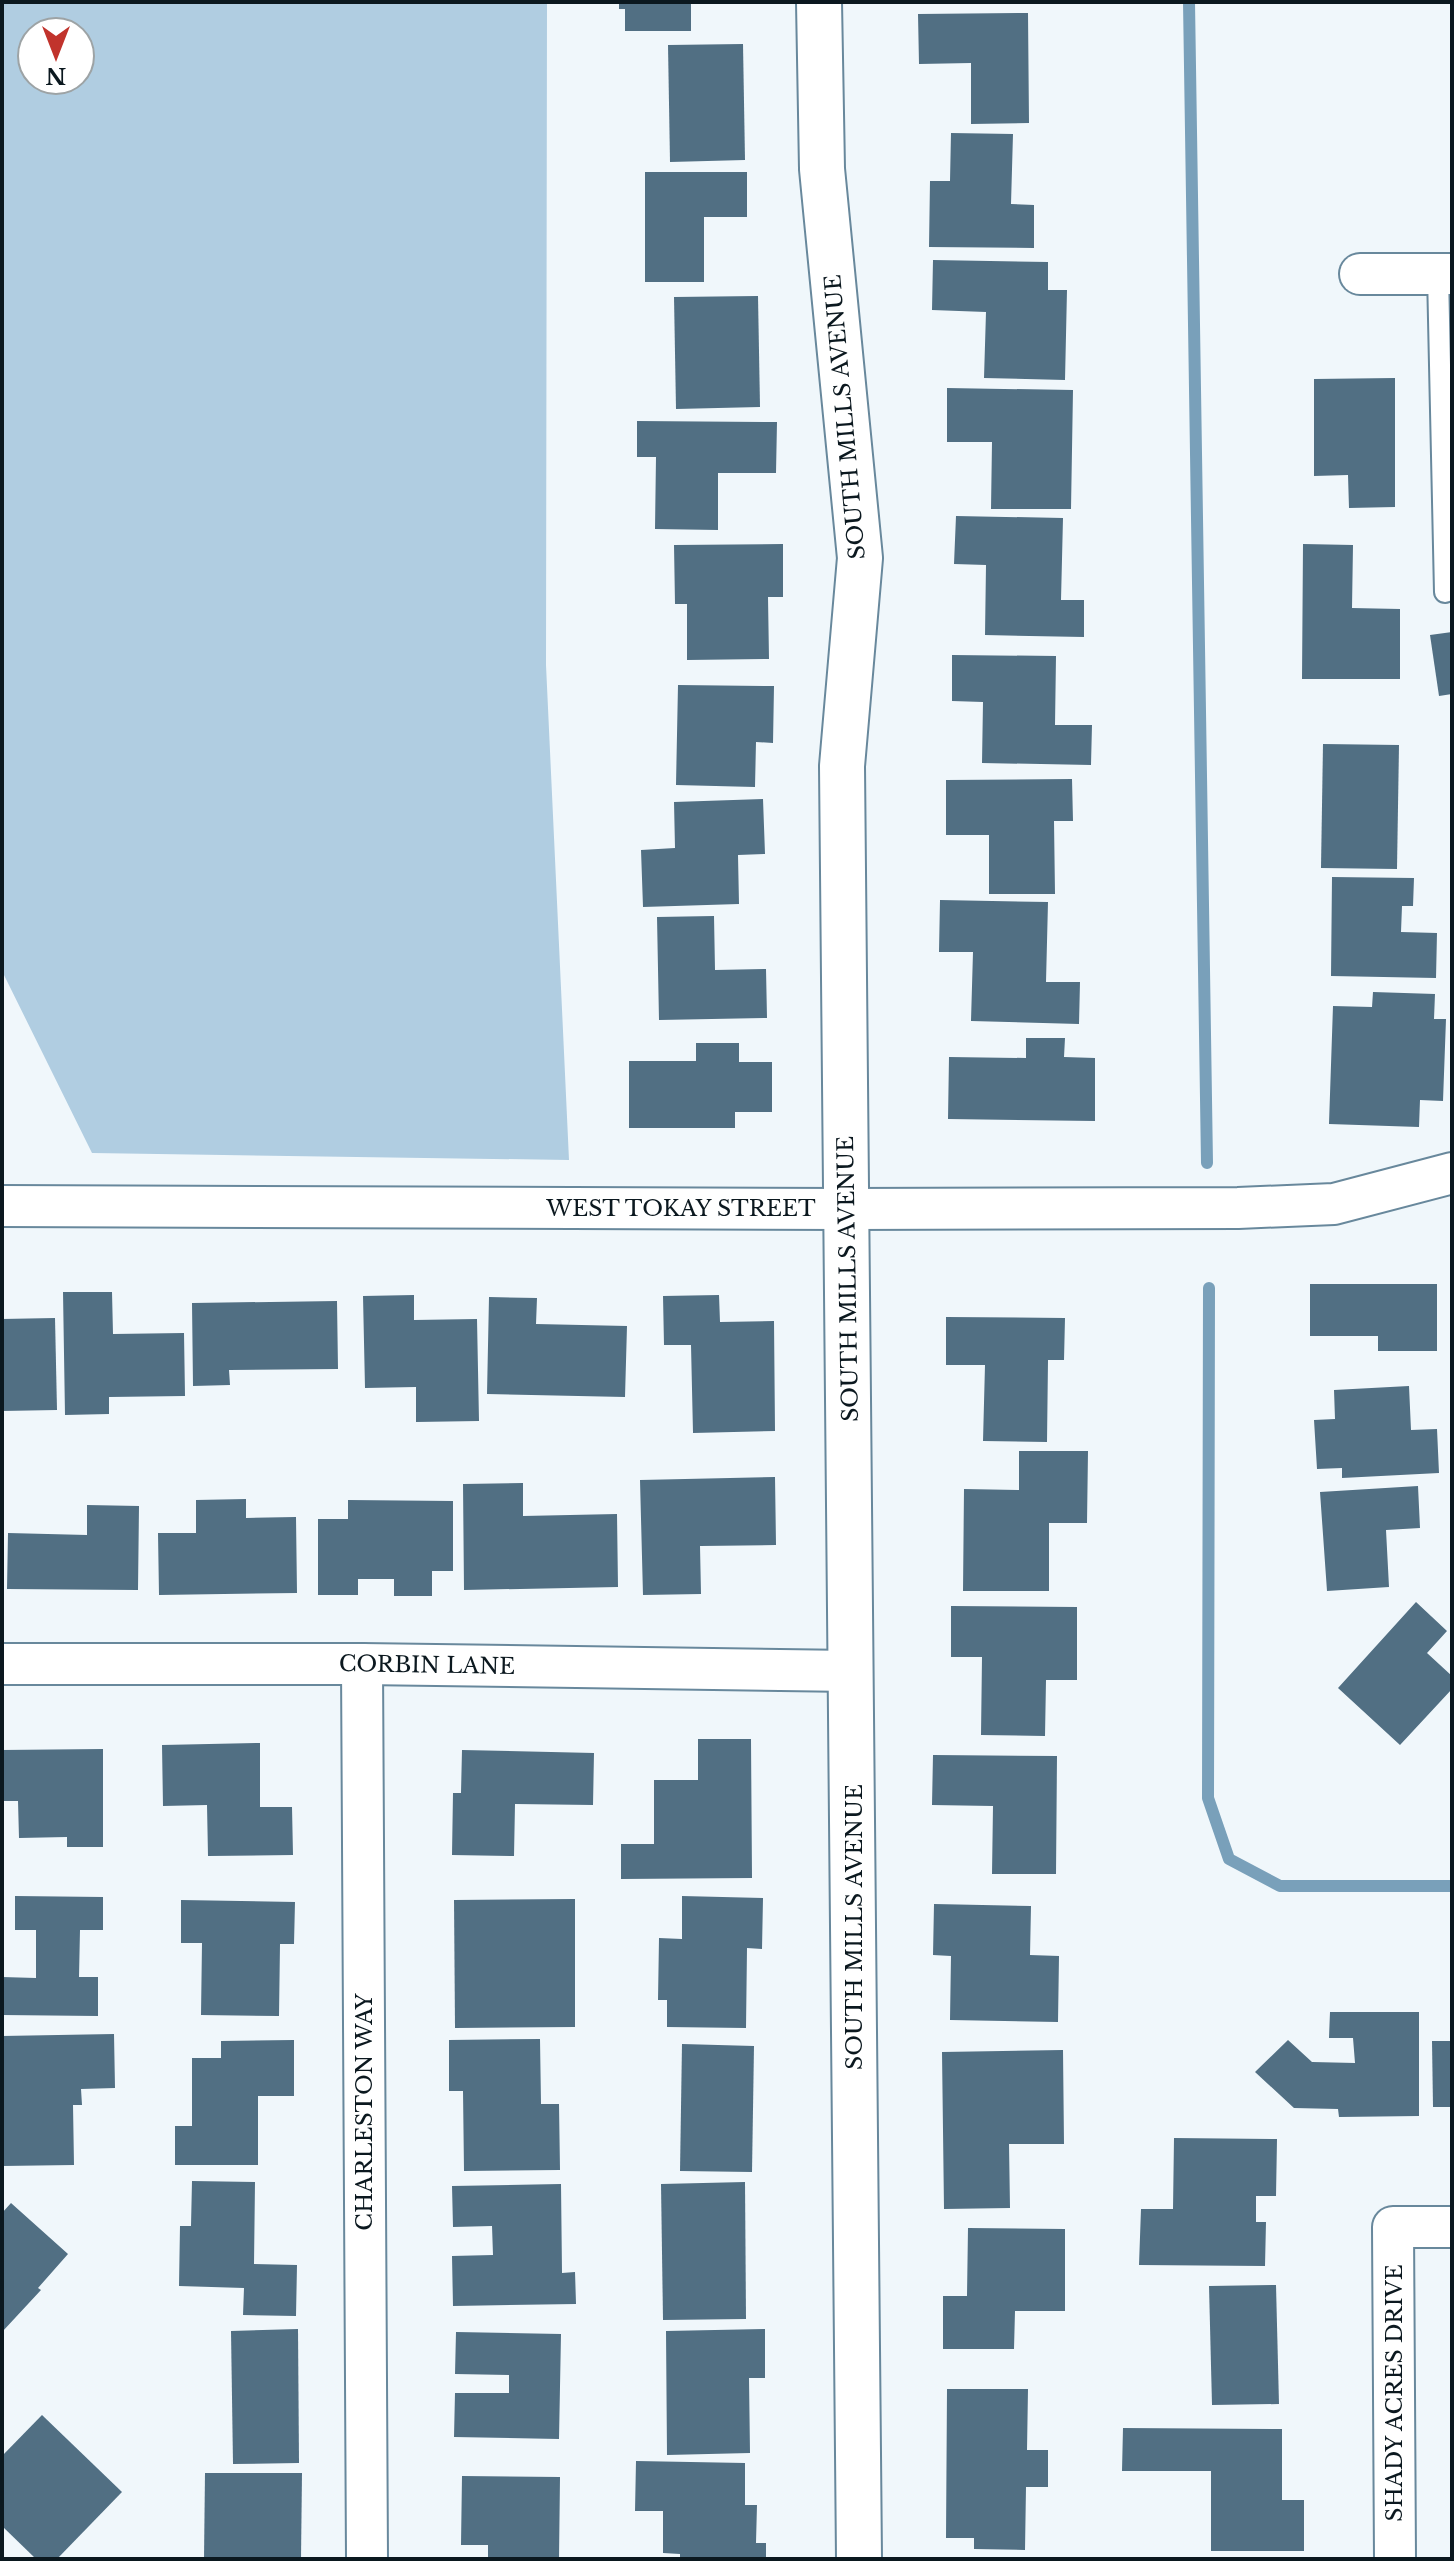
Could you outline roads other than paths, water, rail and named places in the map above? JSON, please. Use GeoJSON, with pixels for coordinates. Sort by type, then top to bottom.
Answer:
{"type":"FeatureCollection","features":[{"type":"Feature","properties":{"kind":"street","name":"SOUTH MILLS AVENUE"},"geometry":{"type":"LineString","coordinates":[[819,2],[822,169],[860,558],[842,766],[859,2559]]}},
{"type":"Feature","properties":{"kind":"street"},"geometry":{"type":"LineString","coordinates":[[1360,274],[1445,274]]}},
{"type":"Feature","properties":{"kind":"street","name":"WEST TOKAY STREET"},"geometry":{"type":"LineString","coordinates":[[2,1206],[1238,1208],[1334,1204],[1452,1173]]}},
{"type":"Feature","properties":{"kind":"street","name":"CORBIN LANE"},"geometry":{"type":"LineString","coordinates":[[2,1664],[362,1664],[852,1671]]}},
{"type":"Feature","properties":{"kind":"street","name":"CHARLESTON WAY"},"geometry":{"type":"LineString","coordinates":[[362,1664],[367,2559]]}},
{"type":"Feature","properties":{"kind":"street","name":"SHADY ACRES DRIVE"},"geometry":{"type":"LineString","coordinates":[[1395,2559],[1393,2227],[1452,2227]]}},
{"type":"Feature","properties":{"kind":"lane"},"geometry":{"type":"LineString","coordinates":[[1445,274],[1445,592]]}},
{"type":"Feature","properties":{"kind":"waterway"},"geometry":{"type":"LineString","coordinates":[[1189,2],[1207,1163]]}},
{"type":"Feature","properties":{"kind":"waterway"},"geometry":{"type":"LineString","coordinates":[[1209,1288],[1208,1798],[1229,1859],[1280,1886],[1452,1886]]}}]}
